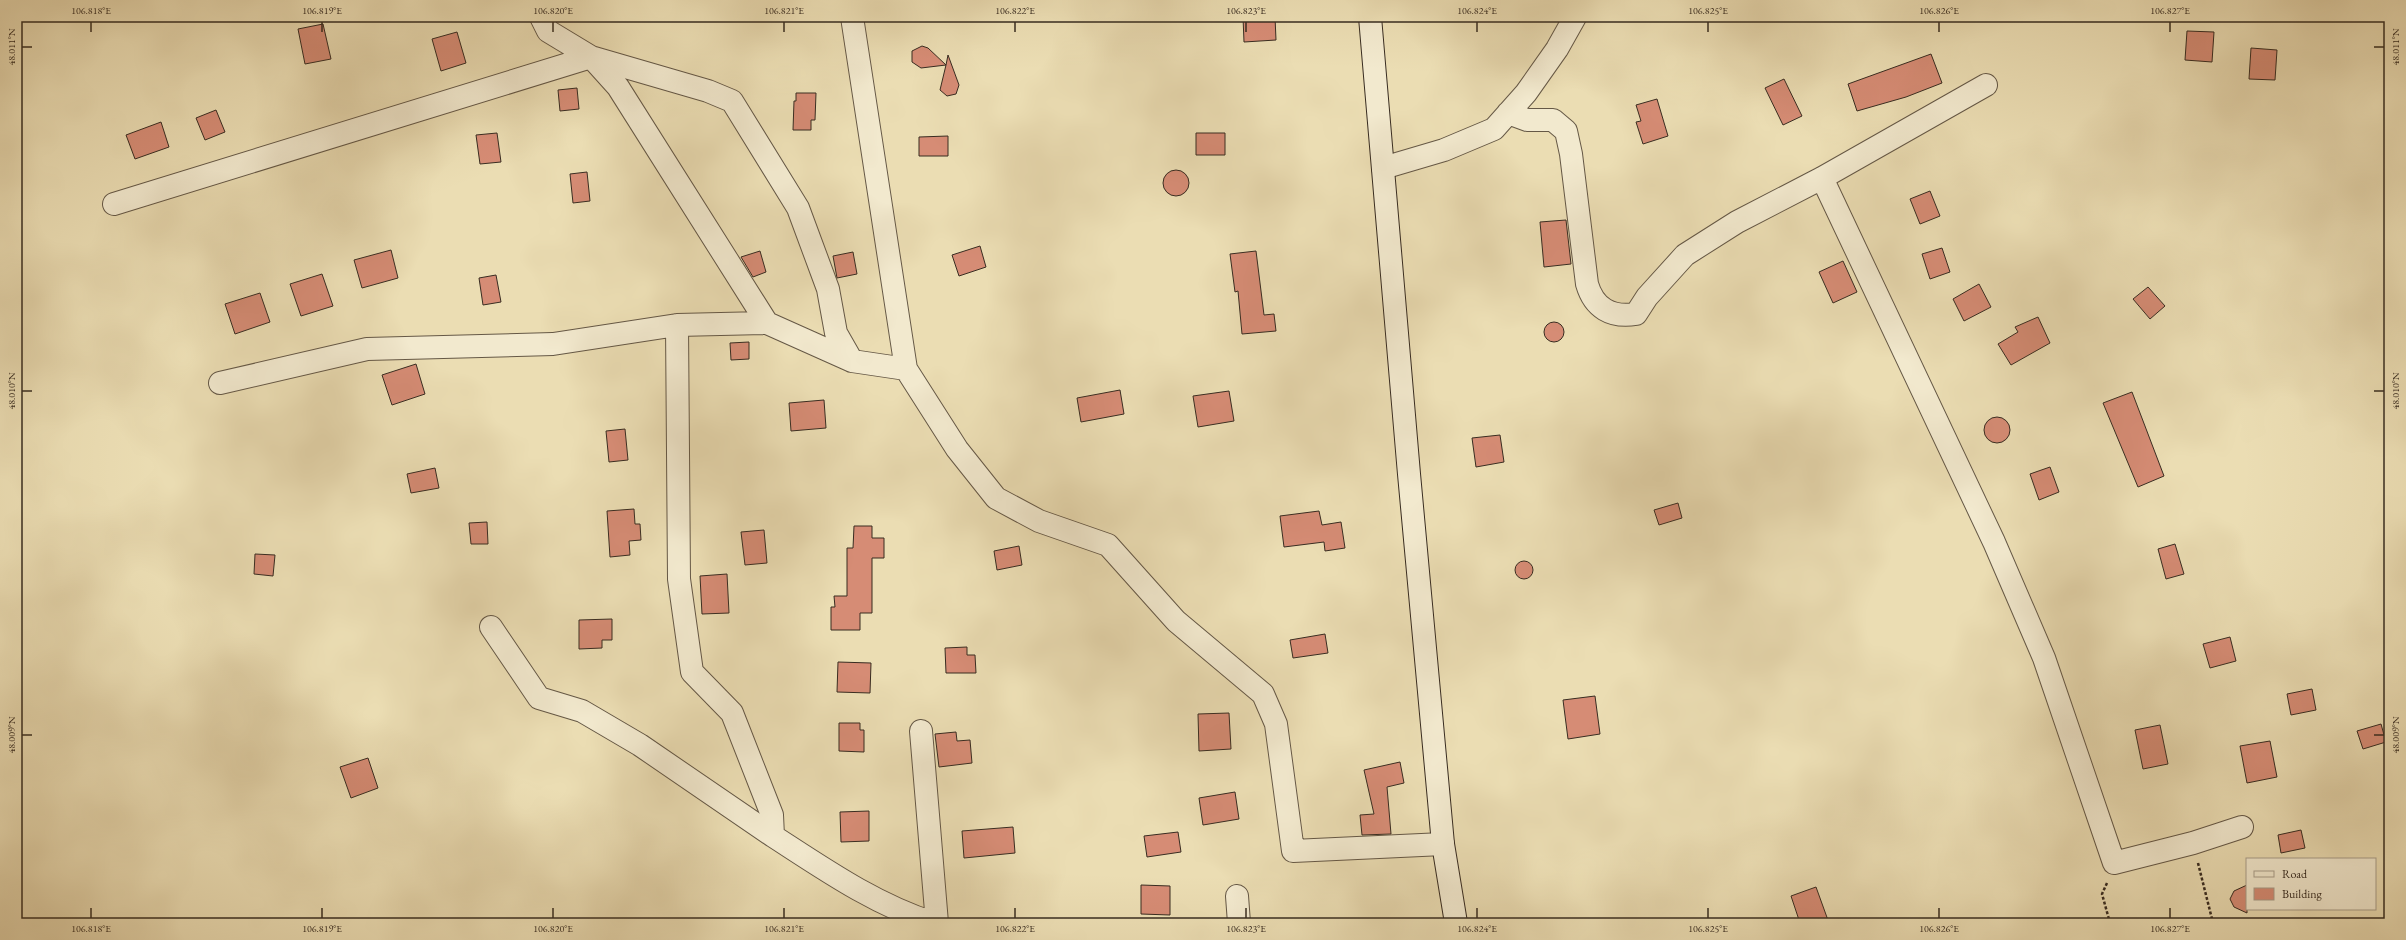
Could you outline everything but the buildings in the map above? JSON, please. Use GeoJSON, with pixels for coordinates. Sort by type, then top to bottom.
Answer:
{"type":"FeatureCollection","features":[{"type":"Feature","properties":{"kind":"street"},"geometry":{"type":"LineString","coordinates":[[541,17],[548,31],[591,57],[708,91],[732,101],[798,208],[828,289],[836,333],[852,361]]}},
{"type":"Feature","properties":{"kind":"street"},"geometry":{"type":"LineString","coordinates":[[852,17],[906,369],[957,449],[996,498],[1039,521],[1108,545],[1176,621],[1263,694],[1276,724],[1294,851],[1443,844]]}},
{"type":"Feature","properties":{"kind":"street"},"geometry":{"type":"LineString","coordinates":[[1370,17],[1443,844],[1456,923]]}},
{"type":"Feature","properties":{"kind":"street"},"geometry":{"type":"LineString","coordinates":[[1383,168],[1444,150],[1494,129],[1526,93],[1557,49],[1574,17]]}},
{"type":"Feature","properties":{"kind":"street"},"geometry":{"type":"LineString","coordinates":[[114,204],[591,57]]}},
{"type":"Feature","properties":{"kind":"street"},"geometry":{"type":"LineString","coordinates":[[591,57],[618,87],[768,323]]}},
{"type":"Feature","properties":{"kind":"street"},"geometry":{"type":"LineString","coordinates":[[1508,113],[1527,120],[1553,120],[1566,131],[1574,175],[1587,284],[1590,296],[1600,306],[1624,316],[1636,314],[1647,297],[1686,255],[1738,222],[1822,178],[1986,85]]}},
{"type":"Feature","properties":{"kind":"street"},"geometry":{"type":"LineString","coordinates":[[1822,178],[1994,542],[2044,658],[2114,864],[2193,843],[2242,827]]}},
{"type":"Feature","properties":{"kind":"street"},"geometry":{"type":"LineString","coordinates":[[220,383],[367,349],[553,344],[677,325],[768,323],[852,361],[906,369]]}},
{"type":"Feature","properties":{"kind":"street"},"geometry":{"type":"LineString","coordinates":[[677,325],[679,579],[692,672],[732,713],[772,815],[773,836]]}},
{"type":"Feature","properties":{"kind":"street"},"geometry":{"type":"LineString","coordinates":[[491,627],[538,698],[582,711],[640,745],[773,836],[857,889],[906,914],[933,923]]}},
{"type":"Feature","properties":{"kind":"street"},"geometry":{"type":"LineString","coordinates":[[921,731],[937,923]]}},
{"type":"Feature","properties":{"kind":"street"},"geometry":{"type":"LineString","coordinates":[[1237,896],[1239,923]]}},
{"type":"Feature","properties":{"kind":"path"},"geometry":{"type":"LineString","coordinates":[[2193,843],[2214,923]]}},
{"type":"Feature","properties":{"kind":"path"},"geometry":{"type":"LineString","coordinates":[[2110,923],[2102,894],[2114,864]]}}]}
